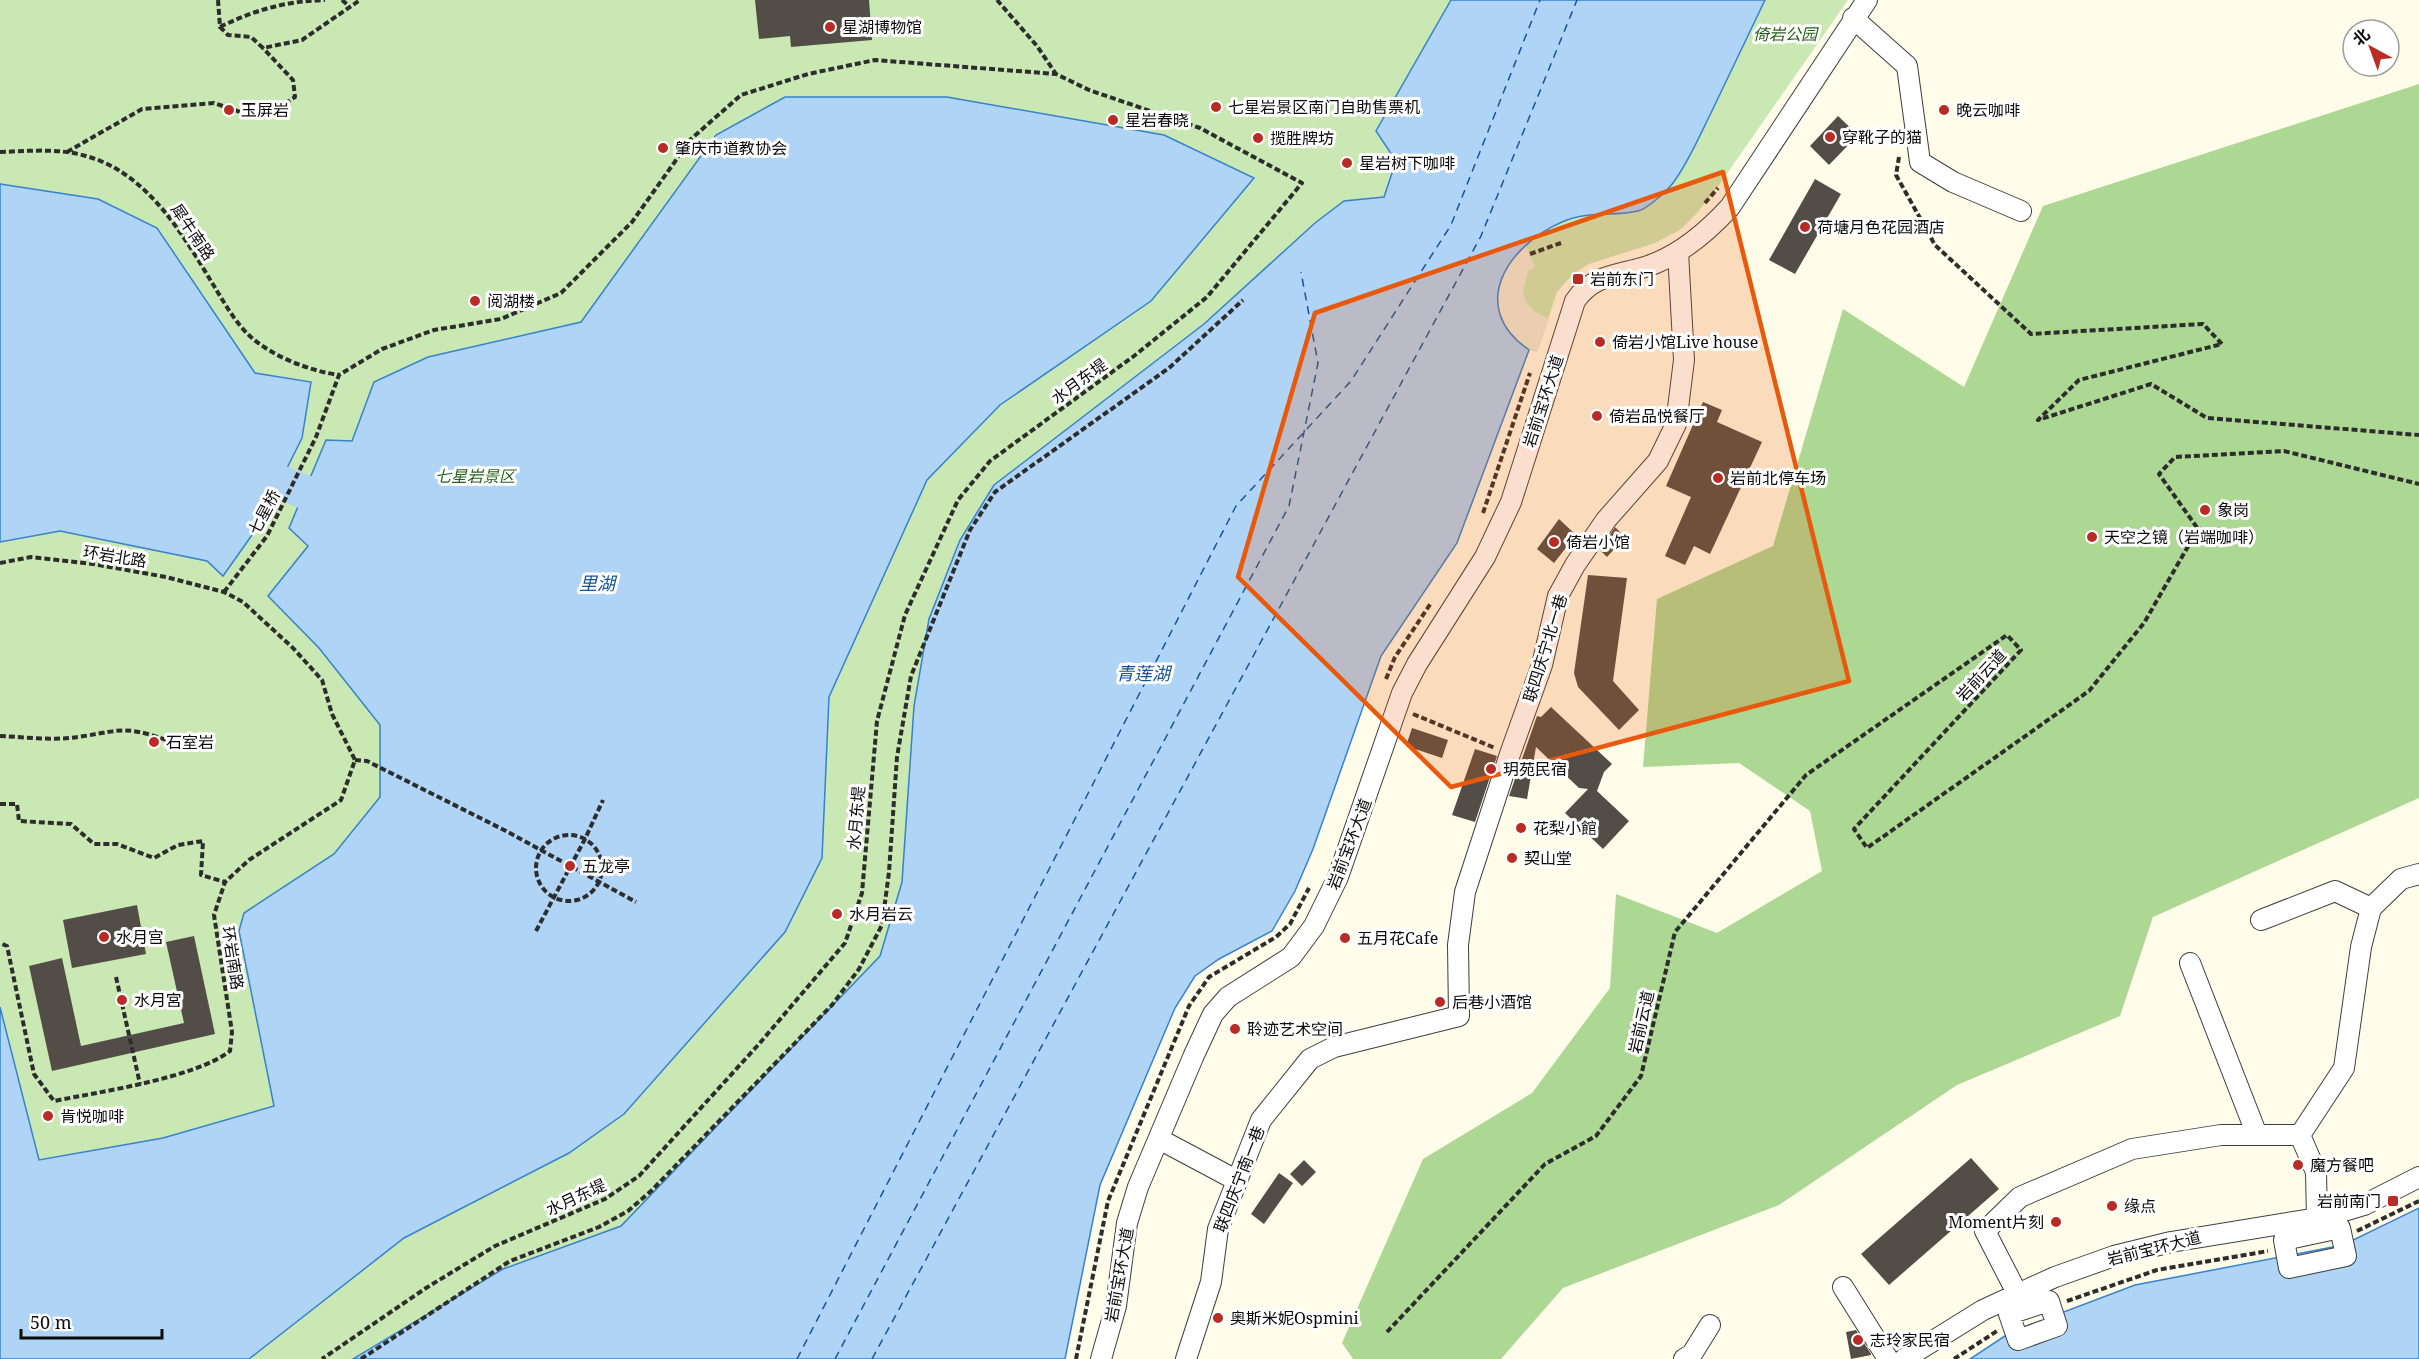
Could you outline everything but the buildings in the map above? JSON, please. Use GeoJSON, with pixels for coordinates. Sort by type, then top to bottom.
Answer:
{"type":"FeatureCollection","features":[{"type":"Feature","properties":{"kind":"street"},"geometry":{"type":"LineString","coordinates":[[1678,252],[1711,227],[1730,207],[1867,0]]}},
{"type":"Feature","properties":{"kind":"street"},"geometry":{"type":"LineString","coordinates":[[1853,18],[1907,66],[1920,162],[1953,182],[2021,211]]}},
{"type":"Feature","properties":{"kind":"street","name":"岩前宝环大道"},"geometry":{"type":"LineString","coordinates":[[1101,1359],[1116,1306],[1127,1223],[1138,1187],[1213,1014],[1228,997],[1291,957],[1314,926],[1338,877],[1397,707],[1417,664],[1485,557],[1511,502],[1575,302],[1583,289],[1597,279],[1657,263],[1678,252]]}},
{"type":"Feature","properties":{"kind":"street","name":"联四庆宁北一巷"},"geometry":{"type":"LineString","coordinates":[[1459,1016],[1458,945],[1465,892],[1542,665],[1558,596],[1575,565],[1606,520],[1658,461],[1676,424],[1684,360],[1678,252]]}},
{"type":"Feature","properties":{"kind":"street"},"geometry":{"type":"LineString","coordinates":[[2300,1135],[2344,1068],[2361,947],[2371,908],[2401,879],[2419,874]]}},
{"type":"Feature","properties":{"kind":"street"},"geometry":{"type":"LineString","coordinates":[[2261,920],[2335,891],[2371,908]]}},
{"type":"Feature","properties":{"kind":"street"},"geometry":{"type":"LineString","coordinates":[[2190,963],[2257,1135]]}},
{"type":"Feature","properties":{"kind":"street","name":"联四庆宁南一巷"},"geometry":{"type":"LineString","coordinates":[[1186,1359],[1210,1282],[1218,1229],[1261,1120],[1310,1059],[1334,1047],[1459,1016]]}},
{"type":"Feature","properties":{"kind":"street"},"geometry":{"type":"LineString","coordinates":[[2017,1293],[1985,1232],[2020,1197],[2132,1149],[2221,1135],[2300,1135]]}},
{"type":"Feature","properties":{"kind":"street"},"geometry":{"type":"LineString","coordinates":[[2300,1135],[2316,1172],[2317,1218]]}},
{"type":"Feature","properties":{"kind":"street"},"geometry":{"type":"LineString","coordinates":[[1159,1139],[1236,1180]]}},
{"type":"Feature","properties":{"kind":"street","name":"岩前宝环大道"},"geometry":{"type":"LineString","coordinates":[[1904,1359],[1983,1310],[2017,1293],[2114,1256],[2160,1244],[2317,1218],[2364,1205],[2419,1177]]}},
{"type":"Feature","properties":{"kind":"street"},"geometry":{"type":"LineString","coordinates":[[2340,1228],[2342,1236],[2346,1256],[2289,1268],[2284,1240],[2340,1228]]}},
{"type":"Feature","properties":{"kind":"street"},"geometry":{"type":"LineString","coordinates":[[1843,1287],[1888,1359]]}},
{"type":"Feature","properties":{"kind":"street"},"geometry":{"type":"LineString","coordinates":[[2049,1300],[2050,1306],[2057,1326],[2018,1340],[2009,1314],[2049,1300]]}},
{"type":"Feature","properties":{"kind":"street"},"geometry":{"type":"LineString","coordinates":[[1684,1359],[1692,1354],[1710,1325]]}},
{"type":"Feature","properties":{"kind":"path"},"geometry":{"type":"LineString","coordinates":[[66,152],[142,109],[214,103],[249,115],[277,109],[295,97],[293,80],[263,48],[251,37],[228,35],[220,27],[219,0]]}},
{"type":"Feature","properties":{"kind":"path"},"geometry":{"type":"LineString","coordinates":[[220,27],[251,12],[302,0],[325,0]]}},
{"type":"Feature","properties":{"kind":"path"},"geometry":{"type":"LineString","coordinates":[[342,0],[349,6]]}},
{"type":"Feature","properties":{"kind":"path"},"geometry":{"type":"LineString","coordinates":[[263,48],[302,40],[360,0]]}},
{"type":"Feature","properties":{"kind":"path"},"geometry":{"type":"LineString","coordinates":[[998,0],[1037,46],[1056,74]]}},
{"type":"Feature","properties":{"kind":"path"},"geometry":{"type":"LineString","coordinates":[[339,375],[382,349],[434,330],[501,319],[561,293],[632,222],[691,139],[741,95],[808,74],[875,60],[1056,74]]}},
{"type":"Feature","properties":{"kind":"path","name":"水月东堤"},"geometry":{"type":"LineString","coordinates":[[322,1359],[426,1288],[495,1246],[605,1199],[639,1176],[759,1044],[845,943],[862,893],[877,721],[905,615],[958,500],[990,461],[1134,356],[1207,297],[1302,183],[1200,128],[1089,90],[1056,74]]}},
{"type":"Feature","properties":{"kind":"path"},"geometry":{"type":"LineString","coordinates":[[1920,162],[1901,148],[1896,175],[1935,245],[2031,334],[2203,324],[2222,344],[2079,380],[2038,420],[2151,384],[2207,418],[2419,435]]}},
{"type":"Feature","properties":{"kind":"path","name":"犀牛南路"},"geometry":{"type":"LineString","coordinates":[[0,152],[66,152],[88,156],[141,186],[160,205],[235,319],[252,338],[291,360],[321,372],[339,375]]}},
{"type":"Feature","properties":{"kind":"path"},"geometry":{"type":"LineString","coordinates":[[1530,254],[1561,243]]}},
{"type":"Feature","properties":{"kind":"path"},"geometry":{"type":"LineString","coordinates":[[361,1359],[510,1261],[599,1227],[628,1211],[651,1191],[832,1005],[859,969],[882,925],[890,872],[897,757],[911,676],[970,530],[995,492],[1169,368],[1243,300]]}},
{"type":"Feature","properties":{"kind":"path","name":"七星桥"},"geometry":{"type":"LineString","coordinates":[[224,592],[267,536],[316,436],[339,375]]}},
{"type":"Feature","properties":{"kind":"path","name":"岩前云道"},"geometry":{"type":"LineString","coordinates":[[1387,1332],[1545,1164],[1596,1136],[1641,1076],[1675,932],[1806,775],[2007,635],[2021,650],[1854,829],[1868,848],[2089,691],[2144,623],[2198,529],[2159,474],[2175,457],[2284,452],[2419,484]]}},
{"type":"Feature","properties":{"kind":"path","name":"环岩北路"},"geometry":{"type":"LineString","coordinates":[[0,563],[32,557],[93,564],[166,577],[224,592]]}},
{"type":"Feature","properties":{"kind":"path"},"geometry":{"type":"LineString","coordinates":[[224,592],[243,602],[293,648],[322,680],[332,714],[355,760],[367,760],[636,902]]}},
{"type":"Feature","properties":{"kind":"path"},"geometry":{"type":"LineString","coordinates":[[1397,707],[1510,754]]}},
{"type":"Feature","properties":{"kind":"path"},"geometry":{"type":"LineString","coordinates":[[0,736],[69,738],[118,729],[142,731],[166,740]]}},
{"type":"Feature","properties":{"kind":"path","name":"环岩南路"},"geometry":{"type":"LineString","coordinates":[[0,943],[7,946],[34,1074],[54,1101],[140,1084],[217,1061],[230,1051],[232,1032],[214,915],[225,882],[249,860],[341,800],[355,760]]}},
{"type":"Feature","properties":{"kind":"path"},"geometry":{"type":"LineString","coordinates":[[536,931],[603,800]]}},
{"type":"Feature","properties":{"kind":"path"},"geometry":{"type":"LineString","coordinates":[[0,804],[17,804],[19,821],[71,824],[94,844],[117,844],[154,858],[178,845],[203,841],[201,875],[225,882]]}},
{"type":"Feature","properties":{"kind":"path"},"geometry":{"type":"LineString","coordinates":[[566,834],[585,839],[599,854],[602,864],[598,883],[592,892],[573,901],[553,898],[538,882],[535,871],[540,850],[556,837],[566,834]]}},
{"type":"Feature","properties":{"kind":"path"},"geometry":{"type":"LineString","coordinates":[[116,977],[140,1084]]}},
{"type":"Feature","properties":{"kind":"path"},"geometry":{"type":"LineString","coordinates":[[2342,1236],[2379,1223],[2419,1202]]}},
{"type":"Feature","properties":{"kind":"path"},"geometry":{"type":"LineString","coordinates":[[2050,1306],[2157,1270],[2285,1248]]}},
{"type":"Feature","properties":{"kind":"path"},"geometry":{"type":"LineString","coordinates":[[1954,1359],[2012,1322]]}},
{"type":"Feature","properties":{"kind":"highlighted area"},"geometry":{"type":"Polygon","coordinates":[[[1723,172],[1849,681],[1451,787],[1238,577],[1315,313],[1723,172]]]}},
{"type":"Feature","properties":{"kind":"green space","name":"七星岩景区"},"geometry":{"type":"Polygon","coordinates":[[[0,0],[1451,0],[1376,131],[1396,161],[1384,197],[1344,201],[1315,223],[1204,324],[994,485],[960,540],[929,619],[914,706],[902,882],[880,956],[621,1226],[503,1269],[353,1359],[0,1359],[0,0]]]}},
{"type":"Feature","properties":{"kind":"green space","name":"倚岩公园"},"geometry":{"type":"Polygon","coordinates":[[[1765,0],[1848,0],[1717,188],[1697,213],[1680,230],[1655,243],[1589,264],[1573,274],[1557,292],[1537,352],[1523,346],[1514,338],[1504,318],[1505,267],[1526,245],[1562,222],[1596,213],[1640,211],[1672,184],[1694,147],[1765,0]]]}},
{"type":"Feature","properties":{"kind":"green space"},"geometry":{"type":"Polygon","coordinates":[[[2419,84],[2419,798],[2153,917],[2120,1016],[1957,1085],[1779,1205],[1563,1288],[1501,1359],[1353,1359],[1342,1343],[1423,1159],[1532,1093],[1610,988],[1616,894],[1717,933],[1822,871],[1810,811],[1739,763],[1643,767],[1657,599],[1773,546],[1843,309],[1964,387],[2043,206],[2419,84]]]}},
{"type":"Feature","properties":{"kind":"shaded area"},"geometry":{"type":"Polygon","coordinates":[[[1526,245],[1535,267],[1528,271],[1523,291],[1526,302],[1534,311],[1549,319],[1537,352],[1512,337],[1503,323],[1497,304],[1505,267],[1526,245]]]}},
{"type":"Feature","properties":{"kind":"water","name":"青莲湖"},"geometry":{"type":"Polygon","coordinates":[[[1451,0],[1765,0],[1693,150],[1684,167],[1662,195],[1642,210],[1582,216],[1562,222],[1525,246],[1511,262],[1502,279],[1498,297],[1500,315],[1510,333],[1529,350],[1457,543],[1381,656],[1313,849],[1295,891],[1272,931],[1219,959],[1195,976],[1175,1008],[1100,1185],[1065,1359],[353,1359],[503,1269],[621,1226],[880,956],[902,882],[914,706],[929,619],[960,540],[994,485],[1204,324],[1315,223],[1344,201],[1384,197],[1396,161],[1376,131],[1451,0]]]}},
{"type":"Feature","properties":{"kind":"water","name":"里湖"},"geometry":{"type":"Polygon","coordinates":[[[785,97],[947,97],[1164,135],[1254,178],[1151,301],[1000,405],[927,480],[829,697],[822,858],[785,932],[624,1114],[569,1153],[404,1238],[249,1359],[0,1359],[0,1007],[39,1160],[163,1138],[274,1106],[239,931],[244,913],[334,854],[380,797],[380,725],[319,648],[268,596],[308,546],[289,528],[326,440],[352,441],[374,382],[428,357],[581,322],[716,135],[785,97]]]}},
{"type":"Feature","properties":{"kind":"water"},"geometry":{"type":"Polygon","coordinates":[[[0,184],[98,199],[157,228],[255,373],[311,382],[302,438],[257,528],[223,576],[207,561],[60,531],[0,542],[0,184]]]}},
{"type":"Feature","properties":{"kind":"water"},"geometry":{"type":"Polygon","coordinates":[[[2419,1208],[2419,1359],[1970,1359],[2011,1332],[2135,1285],[2343,1245],[2419,1208]]]}},
{"type":"Feature","properties":{"kind":"waterway"},"geometry":{"type":"LineString","coordinates":[[280,482],[305,492]]}},
{"type":"Feature","properties":{"kind":"ferry route"},"geometry":{"type":"LineString","coordinates":[[797,1359],[1236,506],[1351,381],[1451,225],[1540,0]]}},
{"type":"Feature","properties":{"kind":"ferry route"},"geometry":{"type":"LineString","coordinates":[[872,1359],[1481,236],[1577,0]]}},
{"type":"Feature","properties":{"kind":"ferry route"},"geometry":{"type":"LineString","coordinates":[[835,1359],[1289,506],[1318,363],[1301,272]]}},
{"type":"Feature","properties":{"kind":"place","name":"星湖博物馆"},"geometry":{"type":"Point","coordinates":[830,27]}},
{"type":"Feature","properties":{"kind":"place","name":"七星岩景区南门自助售票机"},"geometry":{"type":"Point","coordinates":[1216,107]}},
{"type":"Feature","properties":{"kind":"place","name":"玉屏岩"},"geometry":{"type":"Point","coordinates":[229,110]}},
{"type":"Feature","properties":{"kind":"place","name":"晚云咖啡"},"geometry":{"type":"Point","coordinates":[1944,110]}},
{"type":"Feature","properties":{"kind":"place","name":"星岩春晓"},"geometry":{"type":"Point","coordinates":[1113,120]}},
{"type":"Feature","properties":{"kind":"place","name":"穿靴子的猫"},"geometry":{"type":"Point","coordinates":[1830,137]}},
{"type":"Feature","properties":{"kind":"place","name":"揽胜牌坊"},"geometry":{"type":"Point","coordinates":[1258,138]}},
{"type":"Feature","properties":{"kind":"place","name":"肇庆市道教协会"},"geometry":{"type":"Point","coordinates":[663,148]}},
{"type":"Feature","properties":{"kind":"place","name":"星岩树下咖啡"},"geometry":{"type":"Point","coordinates":[1347,163]}},
{"type":"Feature","properties":{"kind":"place","name":"荷塘月色花园酒店"},"geometry":{"type":"Point","coordinates":[1805,227]}},
{"type":"Feature","properties":{"kind":"place","name":"岩前东门"},"geometry":{"type":"Point","coordinates":[1578,279]}},
{"type":"Feature","properties":{"kind":"place","name":"阅湖楼"},"geometry":{"type":"Point","coordinates":[475,301]}},
{"type":"Feature","properties":{"kind":"place","name":"倚岩小馆Live house"},"geometry":{"type":"Point","coordinates":[1600,342]}},
{"type":"Feature","properties":{"kind":"place","name":"倚岩品悦餐厅"},"geometry":{"type":"Point","coordinates":[1597,416]}},
{"type":"Feature","properties":{"kind":"place","name":"岩前北停车场"},"geometry":{"type":"Point","coordinates":[1718,478]}},
{"type":"Feature","properties":{"kind":"place","name":"象岗"},"geometry":{"type":"Point","coordinates":[2205,510]}},
{"type":"Feature","properties":{"kind":"place","name":"天空之镜（岩端咖啡）"},"geometry":{"type":"Point","coordinates":[2092,537]}},
{"type":"Feature","properties":{"kind":"place","name":"倚岩小馆"},"geometry":{"type":"Point","coordinates":[1554,542]}},
{"type":"Feature","properties":{"kind":"place","name":"石室岩"},"geometry":{"type":"Point","coordinates":[154,742]}},
{"type":"Feature","properties":{"kind":"place","name":"玥苑民宿"},"geometry":{"type":"Point","coordinates":[1491,769]}},
{"type":"Feature","properties":{"kind":"place","name":"花梨小館"},"geometry":{"type":"Point","coordinates":[1521,828]}},
{"type":"Feature","properties":{"kind":"place","name":"契山堂"},"geometry":{"type":"Point","coordinates":[1512,858]}},
{"type":"Feature","properties":{"kind":"place","name":"五龙亭"},"geometry":{"type":"Point","coordinates":[570,866]}},
{"type":"Feature","properties":{"kind":"place","name":"水月岩云"},"geometry":{"type":"Point","coordinates":[837,914]}},
{"type":"Feature","properties":{"kind":"place","name":"水月宫"},"geometry":{"type":"Point","coordinates":[104,937]}},
{"type":"Feature","properties":{"kind":"place","name":"五月花Cafe"},"geometry":{"type":"Point","coordinates":[1345,938]}},
{"type":"Feature","properties":{"kind":"place","name":"水月宮"},"geometry":{"type":"Point","coordinates":[122,1000]}},
{"type":"Feature","properties":{"kind":"place","name":"后巷小酒馆"},"geometry":{"type":"Point","coordinates":[1440,1002]}},
{"type":"Feature","properties":{"kind":"place","name":"聆迹艺术空间"},"geometry":{"type":"Point","coordinates":[1235,1029]}},
{"type":"Feature","properties":{"kind":"place","name":"肯悦咖啡"},"geometry":{"type":"Point","coordinates":[48,1116]}},
{"type":"Feature","properties":{"kind":"place","name":"魔方餐吧"},"geometry":{"type":"Point","coordinates":[2298,1165]}},
{"type":"Feature","properties":{"kind":"place","name":"岩前南门"},"geometry":{"type":"Point","coordinates":[2393,1201]}},
{"type":"Feature","properties":{"kind":"place","name":"缘点"},"geometry":{"type":"Point","coordinates":[2112,1206]}},
{"type":"Feature","properties":{"kind":"place","name":"Moment片刻"},"geometry":{"type":"Point","coordinates":[2056,1222]}},
{"type":"Feature","properties":{"kind":"place","name":"奥斯米妮Ospmini"},"geometry":{"type":"Point","coordinates":[1218,1318]}},
{"type":"Feature","properties":{"kind":"place","name":"志玲家民宿"},"geometry":{"type":"Point","coordinates":[1858,1340]}}]}
